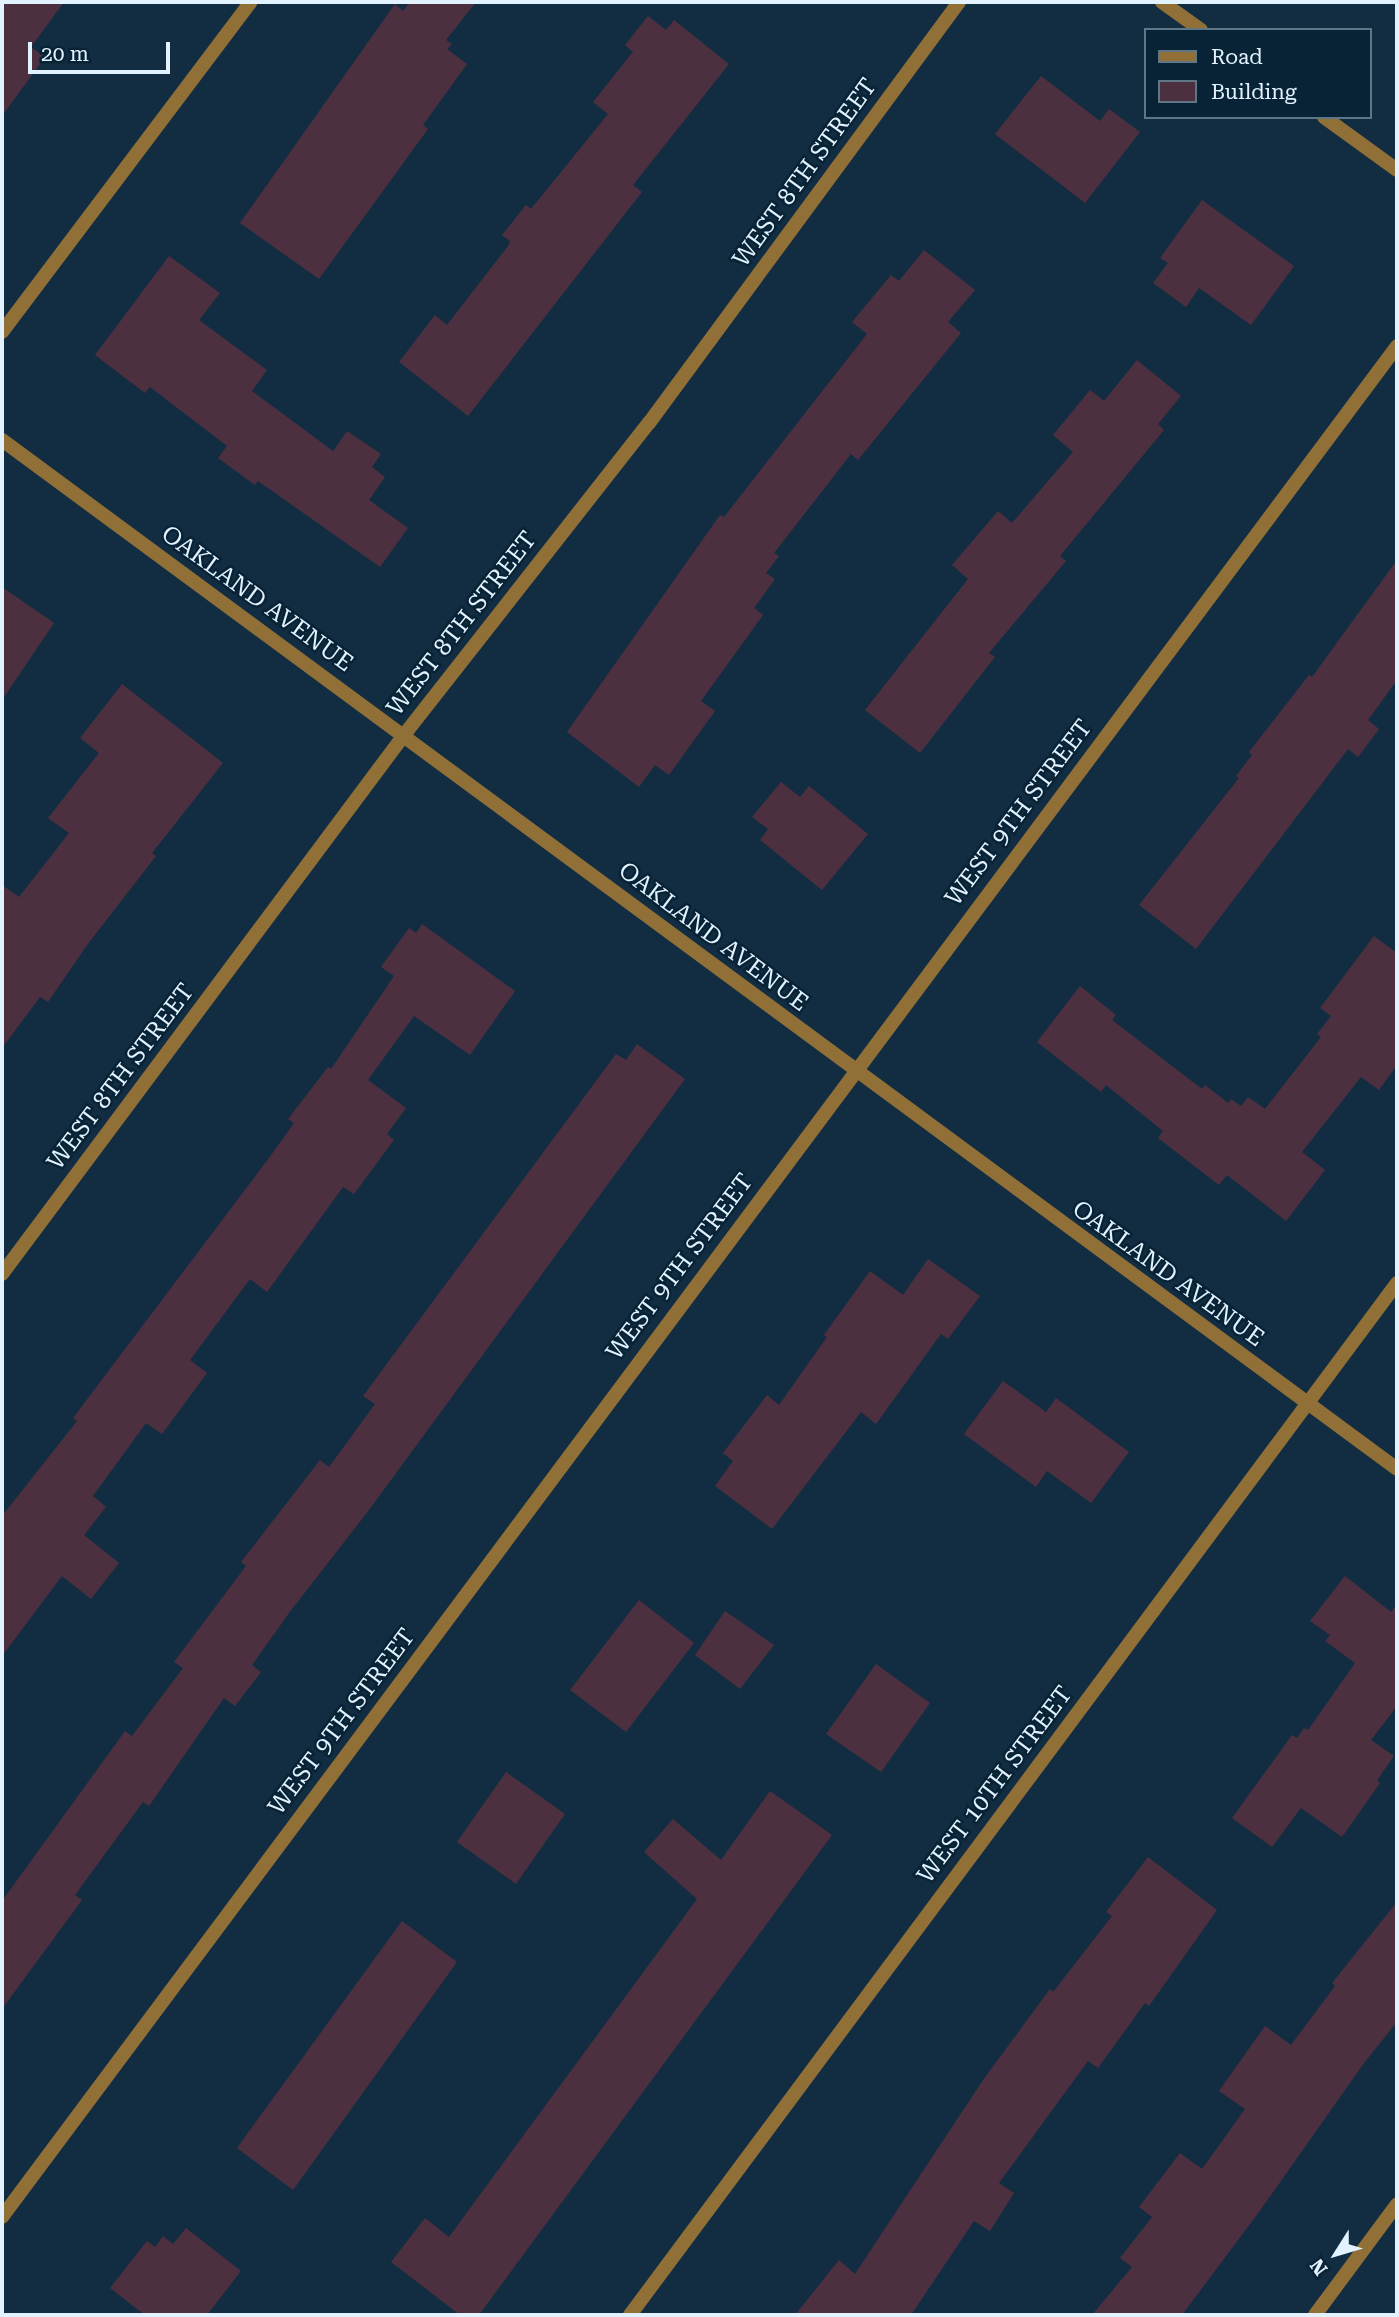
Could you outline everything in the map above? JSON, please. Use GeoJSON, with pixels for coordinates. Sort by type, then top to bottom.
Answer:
{"type":"FeatureCollection","features":[{"type":"Feature","properties":{"kind":"street"},"geometry":{"type":"LineString","coordinates":[[2,332],[251,2]]}},
{"type":"Feature","properties":{"kind":"street","name":"WEST 8TH STREET"},"geometry":{"type":"LineString","coordinates":[[2,1274],[404,735],[649,423],[959,2]]}},
{"type":"Feature","properties":{"kind":"street"},"geometry":{"type":"LineString","coordinates":[[1162,2],[1198,28]]}},
{"type":"Feature","properties":{"kind":"street"},"geometry":{"type":"LineString","coordinates":[[1327,119],[1397,170]]}},
{"type":"Feature","properties":{"kind":"street","name":"WEST 9TH STREET"},"geometry":{"type":"LineString","coordinates":[[2,2217],[1397,346]]}},
{"type":"Feature","properties":{"kind":"street","name":"OAKLAND AVENUE"},"geometry":{"type":"LineString","coordinates":[[2,440],[1397,1469]]}},
{"type":"Feature","properties":{"kind":"street","name":"WEST 10TH STREET"},"geometry":{"type":"LineString","coordinates":[[630,2315],[1397,1283]]}},
{"type":"Feature","properties":{"kind":"street"},"geometry":{"type":"LineString","coordinates":[[1315,2315],[1397,2204]]}},
{"type":"Feature","properties":{"kind":"building"},"geometry":{"type":"Polygon","coordinates":[[[2,2],[64,2],[31,47],[45,57],[2,116],[2,2]]]}},
{"type":"Feature","properties":{"kind":"building"},"geometry":{"type":"Polygon","coordinates":[[[410,2],[476,2],[446,40],[452,44],[447,49],[467,64],[423,125],[428,129],[319,279],[240,223],[395,4],[403,11],[410,2]]]}},
{"type":"Feature","properties":{"kind":"building"},"geometry":{"type":"Polygon","coordinates":[[[648,16],[666,30],[674,20],[729,64],[633,185],[642,192],[468,416],[399,362],[435,315],[447,325],[508,246],[510,241],[502,235],[526,205],[531,209],[608,114],[593,102],[633,52],[625,45],[648,16]]]}},
{"type":"Feature","properties":{"kind":"building"},"geometry":{"type":"Polygon","coordinates":[[[1041,76],[1100,121],[1109,109],[1140,132],[1085,203],[995,134],[1041,76]]]}},
{"type":"Feature","properties":{"kind":"building"},"geometry":{"type":"Polygon","coordinates":[[[1202,200],[1294,266],[1251,325],[1199,288],[1186,307],[1153,283],[1168,263],[1160,258],[1202,200]]]}},
{"type":"Feature","properties":{"kind":"building"},"geometry":{"type":"Polygon","coordinates":[[[924,250],[975,290],[948,322],[961,333],[858,460],[851,454],[774,553],[779,556],[766,573],[775,579],[754,608],[763,615],[701,701],[715,711],[669,775],[655,765],[639,787],[567,732],[720,515],[724,517],[867,334],[852,322],[891,275],[899,281],[924,250]]]}},
{"type":"Feature","properties":{"kind":"building"},"geometry":{"type":"Polygon","coordinates":[[[169,256],[220,293],[199,320],[267,370],[252,391],[333,451],[347,431],[381,454],[372,467],[385,477],[369,500],[408,528],[380,567],[258,481],[255,485],[218,458],[227,446],[150,387],[145,393],[95,355],[169,256]]]}},
{"type":"Feature","properties":{"kind":"building"},"geometry":{"type":"Polygon","coordinates":[[[1137,360],[1181,396],[1158,424],[1164,430],[1060,556],[1066,561],[989,653],[995,657],[920,753],[865,710],[968,579],[952,565],[998,511],[1012,523],[1073,452],[1053,435],[1090,390],[1104,401],[1137,360]]]}},
{"type":"Feature","properties":{"kind":"building"},"geometry":{"type":"Polygon","coordinates":[[[1397,560],[1397,680],[1368,720],[1379,729],[1358,757],[1348,749],[1196,949],[1139,905],[1239,778],[1236,776],[1252,755],[1249,752],[1309,675],[1312,677],[1397,560]]]}},
{"type":"Feature","properties":{"kind":"building"},"geometry":{"type":"Polygon","coordinates":[[[2,587],[54,623],[2,700],[2,587]]]}},
{"type":"Feature","properties":{"kind":"building"},"geometry":{"type":"Polygon","coordinates":[[[122,684],[223,763],[152,853],[156,856],[87,945],[48,1002],[40,997],[2,1048],[2,885],[19,897],[69,833],[48,818],[99,753],[80,738],[122,684]]]}},
{"type":"Feature","properties":{"kind":"building"},"geometry":{"type":"Polygon","coordinates":[[[781,782],[800,797],[809,786],[868,834],[822,890],[760,840],[768,829],[752,817],[781,782]]]}},
{"type":"Feature","properties":{"kind":"building"},"geometry":{"type":"Polygon","coordinates":[[[422,924],[515,991],[470,1055],[414,1016],[368,1080],[406,1108],[387,1134],[394,1140],[354,1194],[343,1187],[267,1292],[250,1279],[190,1360],[207,1373],[162,1434],[146,1423],[93,1496],[106,1507],[84,1535],[119,1563],[91,1599],[62,1576],[2,1656],[2,1516],[77,1421],[73,1418],[294,1123],[288,1119],[328,1067],[331,1069],[394,976],[381,967],[409,928],[416,933],[422,924]]]}},
{"type":"Feature","properties":{"kind":"building"},"geometry":{"type":"Polygon","coordinates":[[[1374,936],[1397,953],[1397,1065],[1379,1090],[1361,1077],[1302,1152],[1325,1170],[1286,1221],[1227,1175],[1219,1185],[1158,1138],[1163,1131],[1106,1085],[1101,1092],[1037,1042],[1080,986],[1116,1015],[1112,1020],[1202,1089],[1205,1085],[1228,1103],[1231,1099],[1241,1106],[1248,1097],[1265,1109],[1321,1037],[1317,1034],[1331,1016],[1320,1008],[1374,936]]]}},
{"type":"Feature","properties":{"kind":"building"},"geometry":{"type":"Polygon","coordinates":[[[637,1044],[685,1079],[369,1510],[289,1613],[252,1665],[261,1672],[235,1706],[224,1698],[149,1806],[143,1802],[75,1895],[82,1900],[2,2009],[2,1901],[125,1731],[132,1736],[183,1668],[174,1662],[246,1566],[241,1562],[320,1460],[329,1467],[375,1404],[363,1396],[616,1054],[626,1060],[637,1044]]]}},
{"type":"Feature","properties":{"kind":"building"},"geometry":{"type":"Polygon","coordinates":[[[928,1259],[980,1296],[948,1339],[941,1334],[876,1424],[861,1412],[772,1529],[715,1486],[733,1461],[723,1453],[767,1395],[779,1405],[870,1271],[903,1295],[928,1259]]]}},
{"type":"Feature","properties":{"kind":"building"},"geometry":{"type":"Polygon","coordinates":[[[1003,1381],[1046,1412],[1056,1398],[1129,1452],[1091,1503],[1047,1471],[1036,1487],[964,1434],[1003,1381]]]}},
{"type":"Feature","properties":{"kind":"building"},"geometry":{"type":"Polygon","coordinates":[[[1345,1576],[1391,1612],[1397,1604],[1397,1706],[1371,1740],[1394,1756],[1377,1780],[1380,1783],[1342,1837],[1301,1808],[1272,1847],[1232,1818],[1292,1735],[1297,1738],[1304,1728],[1308,1730],[1355,1663],[1325,1641],[1330,1635],[1310,1621],[1345,1576]]]}},
{"type":"Feature","properties":{"kind":"building"},"geometry":{"type":"Polygon","coordinates":[[[639,1600],[694,1643],[626,1732],[570,1690],[639,1600]]]}},
{"type":"Feature","properties":{"kind":"building"},"geometry":{"type":"Polygon","coordinates":[[[725,1611],[774,1645],[740,1689],[695,1655],[725,1611]]]}},
{"type":"Feature","properties":{"kind":"building"},"geometry":{"type":"Polygon","coordinates":[[[876,1664],[930,1703],[881,1772],[826,1734],[876,1664]]]}},
{"type":"Feature","properties":{"kind":"building"},"geometry":{"type":"Polygon","coordinates":[[[506,1772],[565,1814],[516,1884],[457,1842],[506,1772]]]}},
{"type":"Feature","properties":{"kind":"building"},"geometry":{"type":"Polygon","coordinates":[[[770,1791],[832,1835],[479,2315],[460,2315],[391,2262],[425,2218],[449,2237],[697,1899],[644,1852],[673,1819],[721,1860],[770,1791]]]}},
{"type":"Feature","properties":{"kind":"building"},"geometry":{"type":"Polygon","coordinates":[[[1148,1857],[1217,1910],[1149,2006],[1145,2003],[1098,2068],[1088,2061],[999,2183],[1014,2193],[990,2231],[974,2221],[911,2315],[795,2315],[839,2260],[855,2274],[983,2080],[1050,1989],[1053,1992],[1112,1916],[1106,1912],[1148,1857]]]}},
{"type":"Feature","properties":{"kind":"building"},"geometry":{"type":"Polygon","coordinates":[[[1397,1902],[1397,2022],[1364,2063],[1259,2212],[1182,2315],[1092,2315],[1132,2267],[1120,2258],[1152,2217],[1139,2207],[1180,2153],[1202,2169],[1245,2109],[1219,2091],[1265,2026],[1291,2045],[1335,1986],[1332,1983],[1397,1902]]]}},
{"type":"Feature","properties":{"kind":"building"},"geometry":{"type":"Polygon","coordinates":[[[402,1921],[457,1962],[293,2190],[237,2148],[402,1921]]]}},
{"type":"Feature","properties":{"kind":"building"},"geometry":{"type":"Polygon","coordinates":[[[186,2228],[241,2271],[207,2315],[145,2315],[110,2288],[147,2241],[155,2247],[163,2236],[173,2244],[186,2228]]]}}]}
